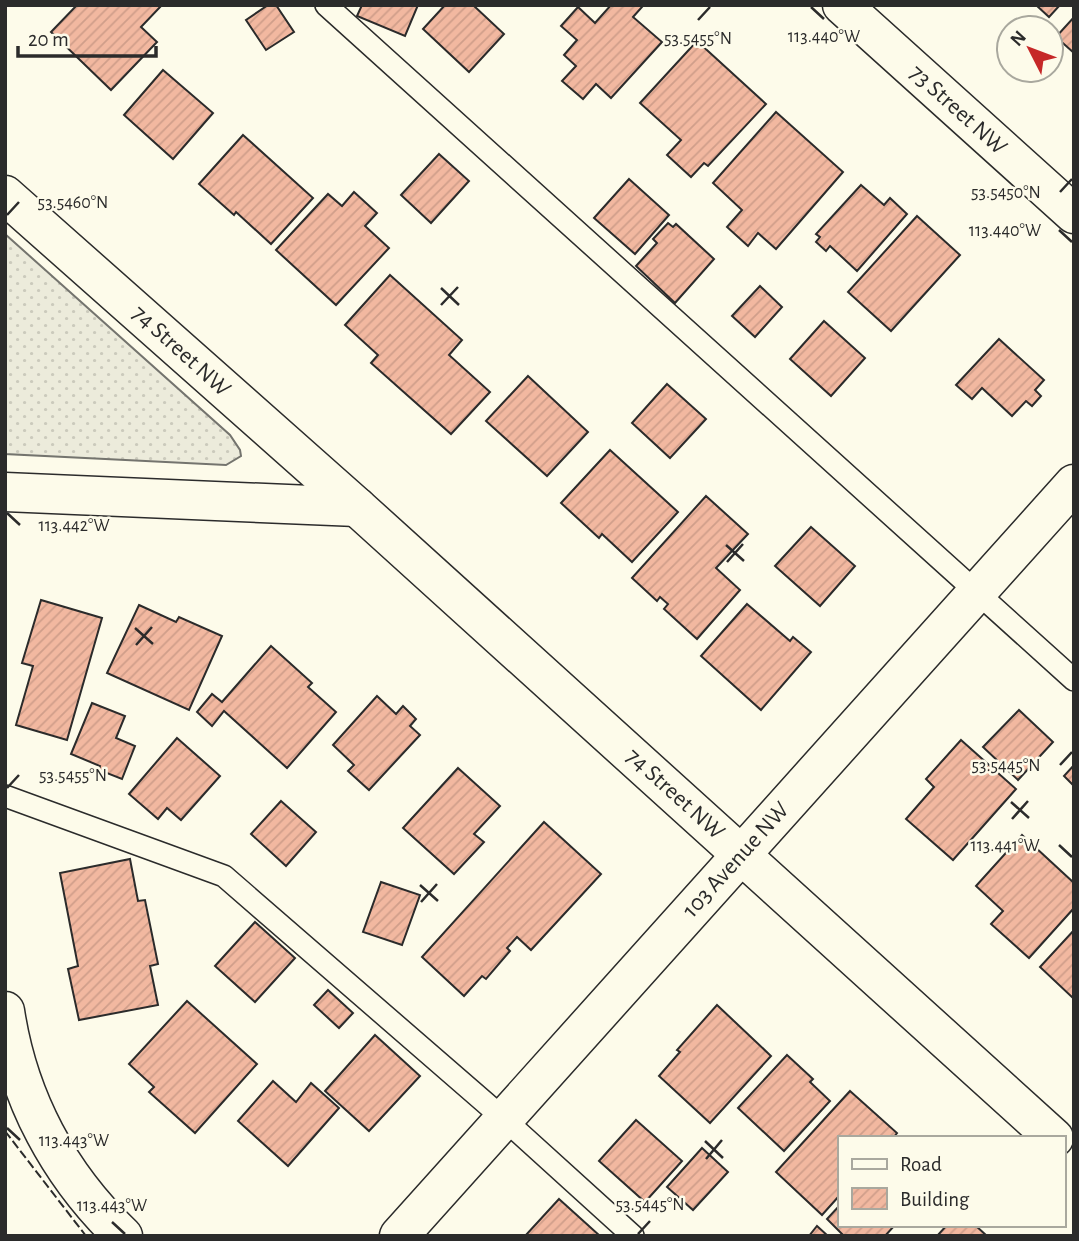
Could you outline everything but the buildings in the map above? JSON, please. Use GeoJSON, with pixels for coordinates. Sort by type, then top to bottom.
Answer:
{"type":"FeatureCollection","features":[{"type":"Feature","properties":{"kind":"street","name":"73 Street NW"},"geometry":{"type":"LineString","coordinates":[[842,5],[1074,214]]}},
{"type":"Feature","properties":{"kind":"street","name":"74 Street NW"},"geometry":{"type":"LineString","coordinates":[[5,195],[357,507],[1052,1136]]}},
{"type":"Feature","properties":{"kind":"street","name":"103 Avenue NW"},"geometry":{"type":"LineString","coordinates":[[399,1236],[1074,485]]}},
{"type":"Feature","properties":{"kind":"street"},"geometry":{"type":"LineString","coordinates":[[5,492],[357,507]]}},
{"type":"Feature","properties":{"kind":"street"},"geometry":{"type":"LineString","coordinates":[[5,1011],[22,1083],[39,1124],[59,1160],[84,1194],[123,1236]]}},
{"type":"Feature","properties":{"kind":"lane"},"geometry":{"type":"LineString","coordinates":[[326,5],[1074,680]]}},
{"type":"Feature","properties":{"kind":"lane"},"geometry":{"type":"LineString","coordinates":[[5,796],[224,876],[504,1119],[633,1236]]}},
{"type":"Feature","properties":{"kind":"shaded area"},"geometry":{"type":"Polygon","coordinates":[[[5,234],[230,435],[241,456],[226,465],[5,454],[5,234]]]}},
{"type":"Feature","properties":{"kind":"fence"},"geometry":{"type":"LineString","coordinates":[[5,1131],[86,1236]]}}]}
